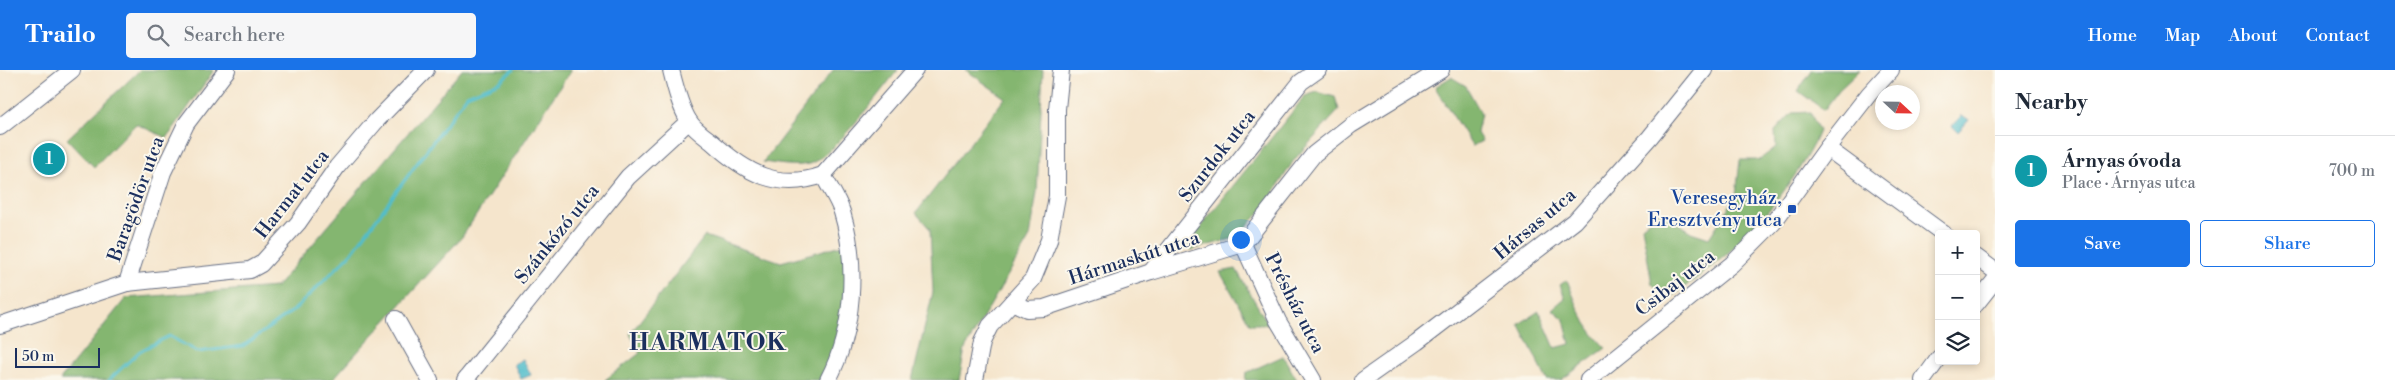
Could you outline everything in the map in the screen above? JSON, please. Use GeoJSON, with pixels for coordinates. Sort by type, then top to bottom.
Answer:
{"type":"FeatureCollection","features":[{"type":"Feature","properties":{"kind":"street"},"geometry":{"type":"LineString","coordinates":[[0,127],[72,70]]}},
{"type":"Feature","properties":{"kind":"street","name":"Baragödör utca"},"geometry":{"type":"LineString","coordinates":[[0,325],[127,283],[167,164],[186,124],[228,70]]}},
{"type":"Feature","properties":{"kind":"street","name":"Harmat utca"},"geometry":{"type":"LineString","coordinates":[[127,283],[250,270],[261,264],[298,223],[354,147],[426,70]]}},
{"type":"Feature","properties":{"kind":"street"},"geometry":{"type":"LineString","coordinates":[[671,70],[689,121],[737,163],[768,178],[787,182],[807,180],[823,175],[915,70]]}},
{"type":"Feature","properties":{"kind":"street"},"geometry":{"type":"LineString","coordinates":[[974,380],[982,342],[990,326],[1033,280],[1049,240],[1057,196],[1057,109],[1061,70]]}},
{"type":"Feature","properties":{"kind":"street","name":"Szurdok utca"},"geometry":{"type":"LineString","coordinates":[[1151,272],[1301,82],[1318,70]]}},
{"type":"Feature","properties":{"kind":"street"},"geometry":{"type":"LineString","coordinates":[[1243,244],[1314,154],[1351,125],[1441,70]]}},
{"type":"Feature","properties":{"kind":"street","name":"Csibaj utca"},"geometry":{"type":"LineString","coordinates":[[1588,380],[1732,264],[1773,223],[1827,148],[1869,94],[1891,70]]}},
{"type":"Feature","properties":{"kind":"street","name":"Hársas utca"},"geometry":{"type":"LineString","coordinates":[[1363,380],[1417,342],[1575,221],[1650,137],[1700,71]]}},
{"type":"Feature","properties":{"kind":"street","name":"Szánkózó utca"},"geometry":{"type":"LineString","coordinates":[[465,380],[628,177],[689,121]]}},
{"type":"Feature","properties":{"kind":"street"},"geometry":{"type":"LineString","coordinates":[[1827,148],[1939,230]]}},
{"type":"Feature","properties":{"kind":"street"},"geometry":{"type":"LineString","coordinates":[[823,175],[841,210],[850,243],[852,276],[851,301],[845,328],[828,380]]}},
{"type":"Feature","properties":{"kind":"street","name":"Hármaskút utca"},"geometry":{"type":"LineString","coordinates":[[1012,302],[1027,309],[1044,308],[1151,272],[1243,244]]}},
{"type":"Feature","properties":{"kind":"street","name":"Présház utca"},"geometry":{"type":"LineString","coordinates":[[1243,244],[1278,321],[1313,380]]}},
{"type":"Feature","properties":{"kind":"street"},"geometry":{"type":"LineString","coordinates":[[1980,260],[1995,271]]}},
{"type":"Feature","properties":{"kind":"street"},"geometry":{"type":"LineString","coordinates":[[1980,299],[1995,280]]}},
{"type":"Feature","properties":{"kind":"street"},"geometry":{"type":"LineString","coordinates":[[396,319],[430,380]]}},
{"type":"Feature","properties":{"kind":"street"},"geometry":{"type":"LineString","coordinates":[[1923,380],[1935,364]]}},
{"type":"Feature","properties":{"kind":"green space"},"geometry":{"type":"Polygon","coordinates":[[[140,70],[214,70],[167,138],[136,124],[94,167],[67,139],[140,70]]]}},
{"type":"Feature","properties":{"kind":"green space"},"geometry":{"type":"Polygon","coordinates":[[[462,70],[571,70],[462,237],[332,380],[60,380],[126,298],[276,287],[462,70]]]}},
{"type":"Feature","properties":{"kind":"green space"},"geometry":{"type":"Polygon","coordinates":[[[833,70],[898,70],[843,137],[819,159],[809,164],[798,165],[763,162],[833,70]]]}},
{"type":"Feature","properties":{"kind":"green space"},"geometry":{"type":"Polygon","coordinates":[[[966,70],[1043,70],[1037,192],[1030,237],[965,349],[959,380],[912,380],[933,292],[930,229],[916,213],[1005,98],[966,70]]]}},
{"type":"Feature","properties":{"kind":"green space"},"geometry":{"type":"Polygon","coordinates":[[[1812,70],[1860,70],[1839,90],[1824,110],[1798,91],[1812,70]]]}},
{"type":"Feature","properties":{"kind":"green space"},"geometry":{"type":"Polygon","coordinates":[[[1451,77],[1466,86],[1481,113],[1477,133],[1482,141],[1472,146],[1435,87],[1451,77]]]}},
{"type":"Feature","properties":{"kind":"green space"},"geometry":{"type":"Polygon","coordinates":[[[1317,92],[1335,97],[1339,110],[1294,160],[1263,210],[1235,238],[1191,250],[1188,242],[1305,96],[1317,92]]]}},
{"type":"Feature","properties":{"kind":"green space"},"geometry":{"type":"Polygon","coordinates":[[[1810,112],[1819,131],[1802,164],[1767,213],[1727,254],[1669,299],[1652,284],[1642,226],[1660,212],[1691,232],[1709,238],[1736,196],[1740,160],[1759,160],[1776,147],[1775,131],[1792,113],[1810,112]]]}},
{"type":"Feature","properties":{"kind":"green space"},"geometry":{"type":"Polygon","coordinates":[[[705,236],[781,262],[849,243],[848,314],[825,380],[605,380],[640,353],[630,334],[705,236]]]}},
{"type":"Feature","properties":{"kind":"green space"},"geometry":{"type":"Polygon","coordinates":[[[1236,269],[1268,324],[1250,324],[1220,272],[1236,269]]]}},
{"type":"Feature","properties":{"kind":"green space"},"geometry":{"type":"Polygon","coordinates":[[[1567,280],[1578,308],[1587,324],[1606,348],[1561,380],[1547,380],[1519,324],[1539,311],[1555,348],[1570,344],[1564,319],[1552,309],[1565,298],[1560,285],[1567,280]]]}},
{"type":"Feature","properties":{"kind":"green space"},"geometry":{"type":"Polygon","coordinates":[[[1283,356],[1297,380],[1245,380],[1246,373],[1283,356]]]}},
{"type":"Feature","properties":{"kind":"water"},"geometry":{"type":"Polygon","coordinates":[[[1962,115],[1969,120],[1958,132],[1952,126],[1962,115]]]}},
{"type":"Feature","properties":{"kind":"water"},"geometry":{"type":"Polygon","coordinates":[[[523,359],[531,375],[521,379],[514,364],[523,359]]]}},
{"type":"Feature","properties":{"kind":"waterway"},"geometry":{"type":"LineString","coordinates":[[109,380],[140,351],[169,336],[198,352],[243,346],[294,310],[350,255],[467,95],[499,82],[513,70]]}},
{"type":"Feature","properties":{"kind":"place","name":"Árnyas óvoda"},"geometry":{"type":"Point","coordinates":[49,159]}},
{"type":"Feature","properties":{"kind":"place","name":"Veresegyház, Eresztvény utca"},"geometry":{"type":"Point","coordinates":[1792,209]}},
{"type":"Feature","properties":{"kind":"district","name":"HARMATOK"},"geometry":{"type":"Point","coordinates":[708,343]}}]}
